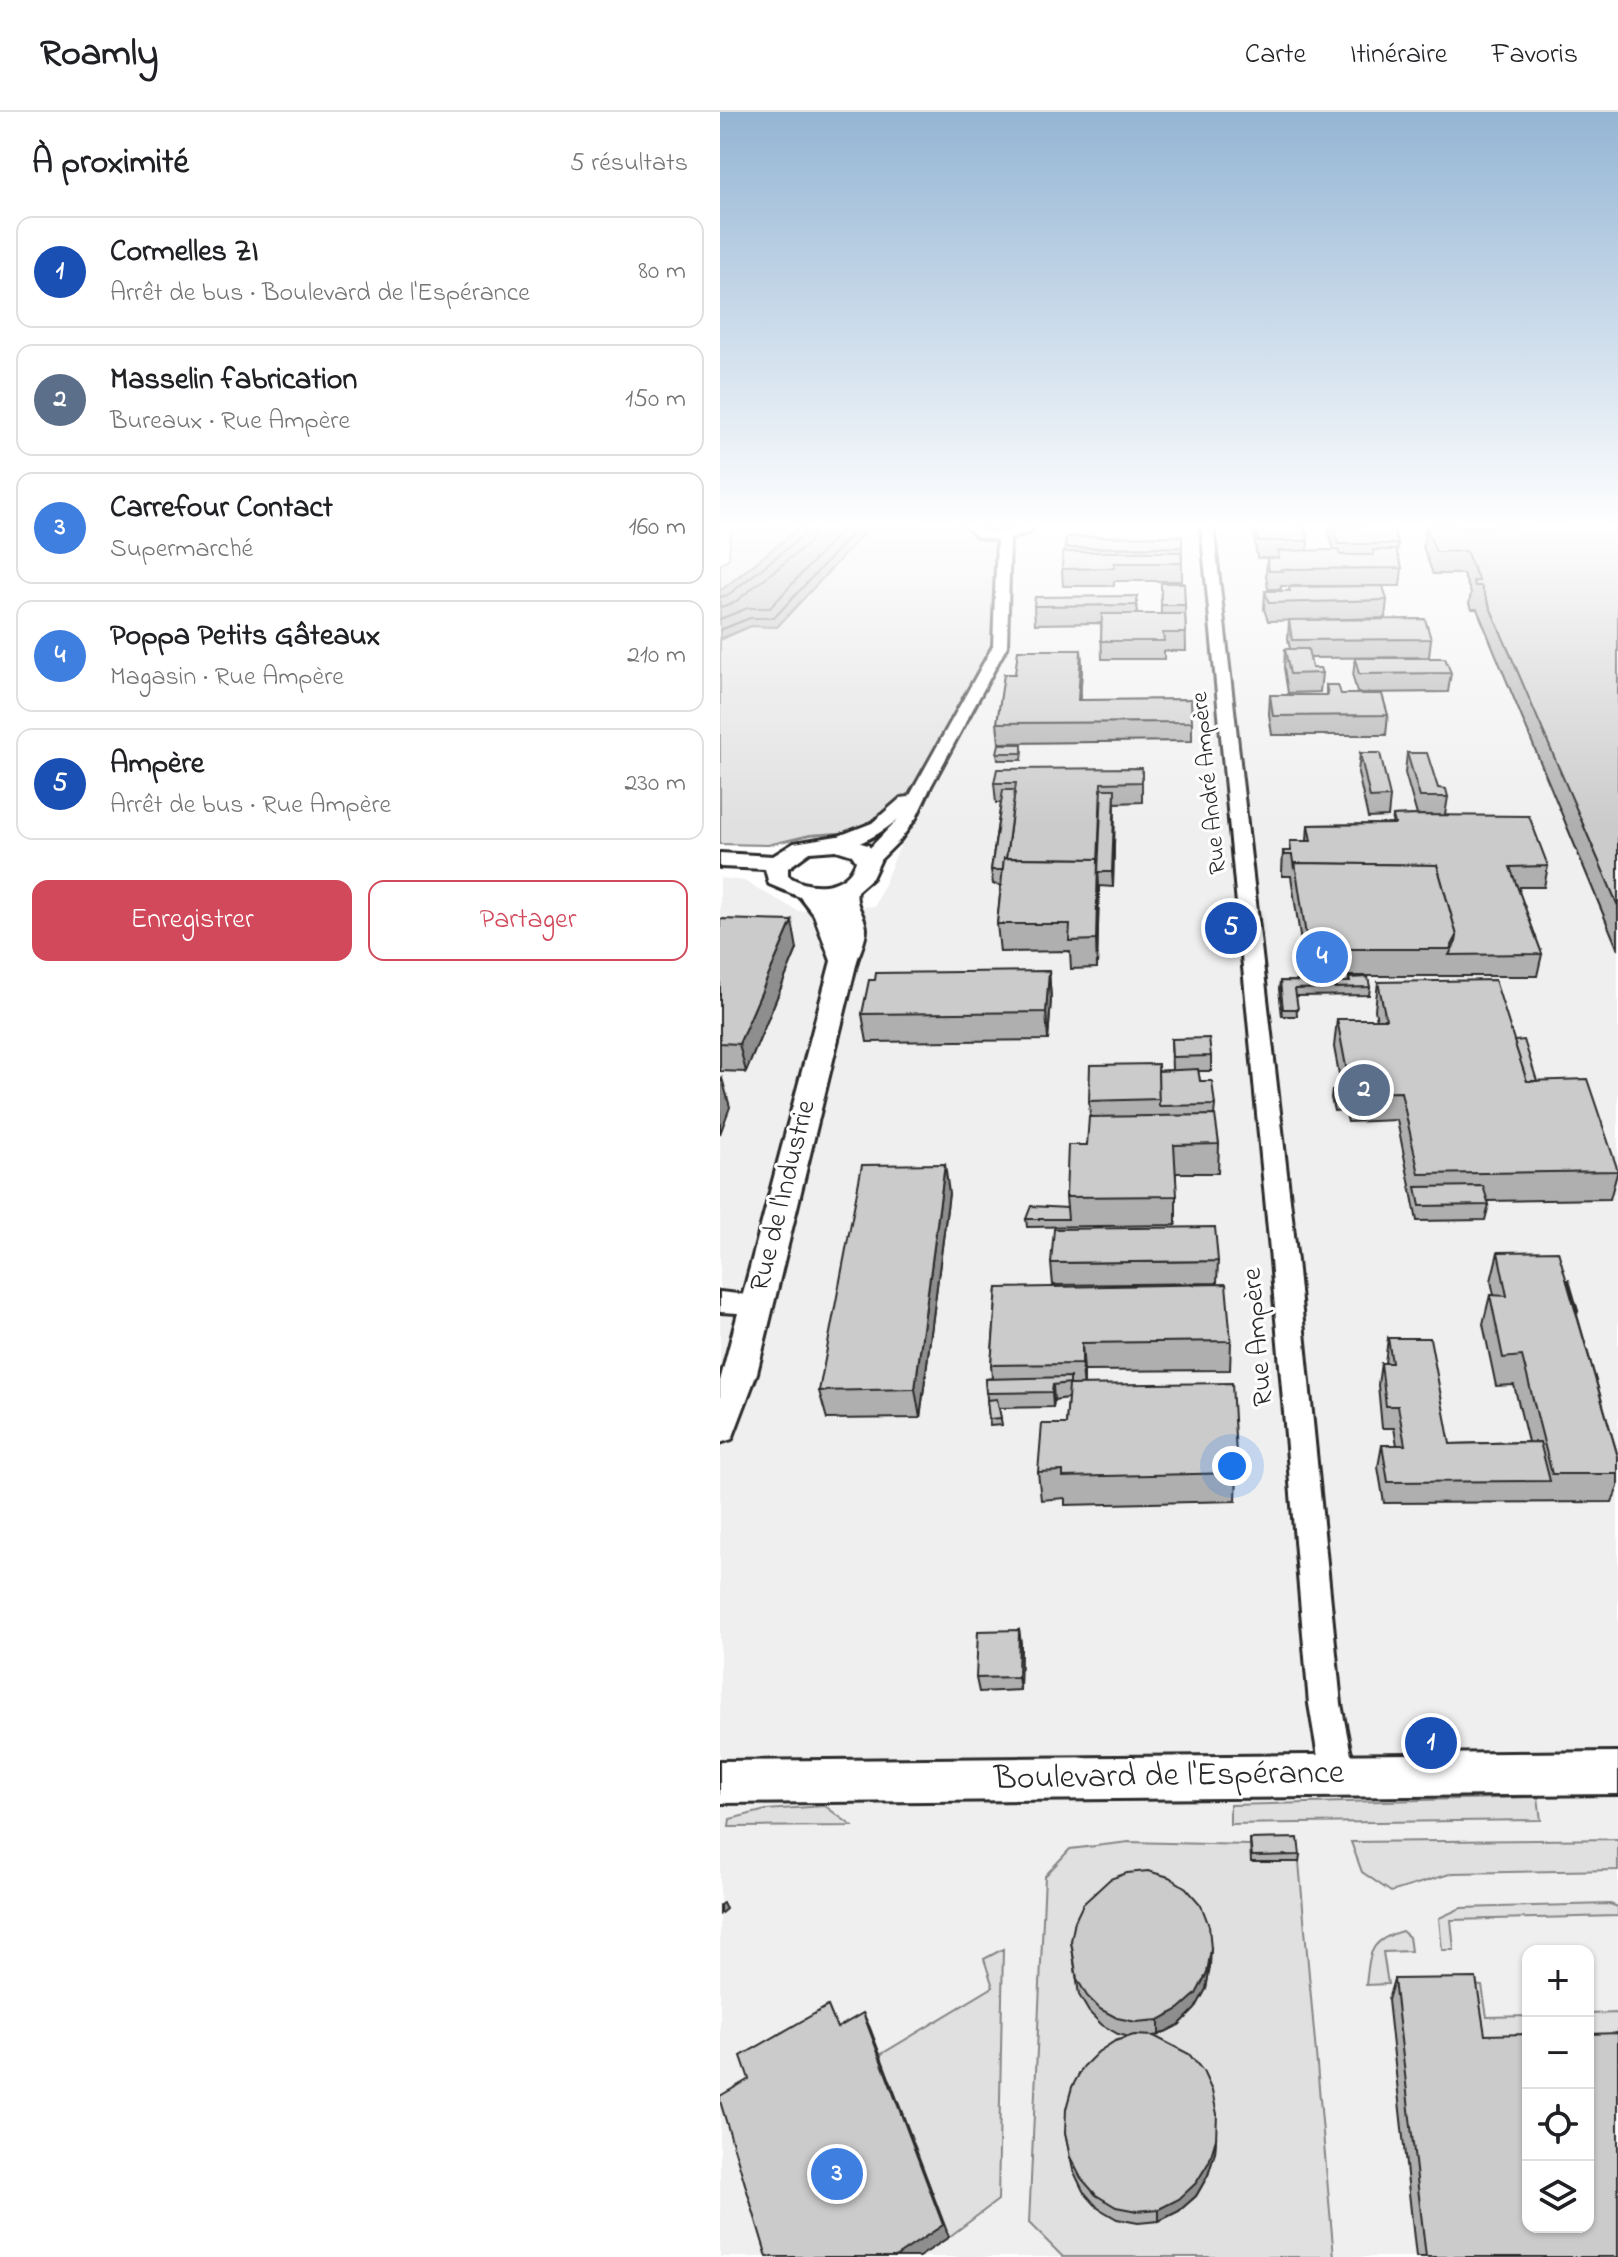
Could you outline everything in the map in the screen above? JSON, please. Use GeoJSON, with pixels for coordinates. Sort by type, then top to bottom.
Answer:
{"type":"FeatureCollection","features":[{"type":"Feature","properties":{"kind":"street"},"geometry":{"type":"LineString","coordinates":[[922,786],[896,814],[878,827],[837,843],[805,846],[789,853],[778,863],[775,875],[781,883],[808,892],[846,886],[866,872],[868,861],[884,849],[916,807],[922,786],[1000,646],[1001,626]]}},
{"type":"Feature","properties":{"kind":"street","name":"Rue André Ampère"},"geometry":{"type":"LineString","coordinates":[[1218,626],[1246,892]]}},
{"type":"Feature","properties":{"kind":"street"},"geometry":{"type":"LineString","coordinates":[[837,843],[860,850],[868,861]]}},
{"type":"Feature","properties":{"kind":"street"},"geometry":{"type":"LineString","coordinates":[[720,860],[778,863]]}},
{"type":"Feature","properties":{"kind":"street","name":"Rue de l'Industrie"},"geometry":{"type":"LineString","coordinates":[[720,1429],[740,1373],[855,926],[843,902],[846,886]]}},
{"type":"Feature","properties":{"kind":"street"},"geometry":{"type":"LineString","coordinates":[[808,892],[826,914],[844,961]]}},
{"type":"Feature","properties":{"kind":"street","name":"Rue Ampère"},"geometry":{"type":"LineString","coordinates":[[1246,892],[1325,1704],[1338,1775]]}},
{"type":"Feature","properties":{"kind":"street"},"geometry":{"type":"LineString","coordinates":[[720,1302],[756,1304]]}},
{"type":"Feature","properties":{"kind":"street","name":"Boulevard de l'Espérance"},"geometry":{"type":"LineString","coordinates":[[720,1782],[1618,1773]]}},
{"type":"Feature","properties":{"kind":"shaded area"},"geometry":{"type":"Polygon","coordinates":[[[751,626],[1001,626],[1000,646],[924,787],[852,832],[810,835],[768,845],[720,844],[720,640],[751,626]]]}},
{"type":"Feature","properties":{"kind":"shaded area"},"geometry":{"type":"Polygon","coordinates":[[[1000,626],[1618,626],[1618,2257],[720,2257],[720,878],[744,881],[798,911],[875,906],[924,787],[999,646],[1000,626]]]}},
{"type":"Feature","properties":{"kind":"shaded area"},"geometry":{"type":"Polygon","coordinates":[[[1538,1797],[1541,1820],[1230,1824],[1230,1805],[1538,1797]]]}},
{"type":"Feature","properties":{"kind":"shaded area"},"geometry":{"type":"Polygon","coordinates":[[[825,1806],[852,1826],[729,1827],[730,1819],[766,1810],[825,1806]]]}},
{"type":"Feature","properties":{"kind":"shaded area"},"geometry":{"type":"Polygon","coordinates":[[[1618,1839],[1618,1870],[1453,1873],[1391,1892],[1362,1872],[1351,1842],[1618,1839]]]}},
{"type":"Feature","properties":{"kind":"shaded area"},"geometry":{"type":"Polygon","coordinates":[[[1129,1842],[1249,1845],[1299,1862],[1334,2257],[1063,2257],[1029,2223],[1045,1876],[1070,1849],[1129,1842]]]}},
{"type":"Feature","properties":{"kind":"shaded area"},"geometry":{"type":"Polygon","coordinates":[[[1610,1904],[1618,1907],[1618,1916],[1451,1920],[1454,1950],[1442,1950],[1439,1918],[1461,1908],[1610,1904]]]}},
{"type":"Feature","properties":{"kind":"shaded area"},"geometry":{"type":"Polygon","coordinates":[[[1402,1931],[1409,1937],[1411,1951],[1383,1952],[1388,1984],[1366,1985],[1370,1956],[1377,1944],[1402,1931]]]}},
{"type":"Feature","properties":{"kind":"shaded area"},"geometry":{"type":"Polygon","coordinates":[[[1003,1949],[998,2200],[949,2237],[880,2055],[993,1987],[984,1959],[1003,1949]]]}},
{"type":"Feature","properties":{"kind":"shaded area"},"geometry":{"type":"Polygon","coordinates":[[[1472,1985],[1482,1986],[1487,2017],[1522,2016],[1522,2054],[1475,2055],[1472,1985]]]}},
{"type":"Feature","properties":{"kind":"shaded area"},"geometry":{"type":"Polygon","coordinates":[[[1618,2013],[1618,2053],[1594,2053],[1594,2014],[1618,2013]]]}},
{"type":"Feature","properties":{"kind":"water"},"geometry":{"type":"Polygon","coordinates":[[[720,626],[751,626],[720,639],[720,626]]]}},
{"type":"Feature","properties":{"kind":"building"},"geometry":{"type":"Polygon","coordinates":[[[1102,626],[1186,626],[1186,633],[1163,633],[1164,641],[1101,641],[1102,626]]]}},
{"type":"Feature","properties":{"kind":"building"},"geometry":{"type":"Polygon","coordinates":[[[1290,626],[1427,626],[1431,639],[1292,640],[1290,626]]]}},
{"type":"Feature","properties":{"kind":"building"},"geometry":{"type":"Polygon","coordinates":[[[1498,626],[1618,626],[1618,906],[1498,626]]]}},
{"type":"Feature","properties":{"kind":"building"},"geometry":{"type":"Polygon","coordinates":[[[1285,649],[1308,649],[1312,668],[1320,668],[1322,673],[1290,674],[1285,649]]]}},
{"type":"Feature","properties":{"kind":"building"},"geometry":{"type":"Polygon","coordinates":[[[1018,650],[1081,650],[1078,700],[1191,699],[1192,722],[997,723],[1004,674],[1015,674],[1018,650]]]}},
{"type":"Feature","properties":{"kind":"building"},"geometry":{"type":"Polygon","coordinates":[[[1355,658],[1445,658],[1451,673],[1359,674],[1355,658]]]}},
{"type":"Feature","properties":{"kind":"building"},"geometry":{"type":"Polygon","coordinates":[[[1326,685],[1338,685],[1341,694],[1382,694],[1388,715],[1273,716],[1270,695],[1328,695],[1326,685]]]}},
{"type":"Feature","properties":{"kind":"building"},"geometry":{"type":"Polygon","coordinates":[[[999,744],[1022,744],[1022,753],[997,753],[999,744]]]}},
{"type":"Feature","properties":{"kind":"building"},"geometry":{"type":"Polygon","coordinates":[[[1360,753],[1380,753],[1390,797],[1370,798],[1360,753]]]}},
{"type":"Feature","properties":{"kind":"building"},"geometry":{"type":"Polygon","coordinates":[[[1407,753],[1427,753],[1438,788],[1446,789],[1448,797],[1420,797],[1407,753]]]}},
{"type":"Feature","properties":{"kind":"building"},"geometry":{"type":"Polygon","coordinates":[[[1142,768],[1142,782],[1101,783],[1098,866],[1098,859],[1006,858],[1016,783],[994,783],[997,769],[1142,768]]]}},
{"type":"Feature","properties":{"kind":"building"},"geometry":{"type":"Polygon","coordinates":[[[1102,789],[1115,789],[1112,872],[1098,872],[1102,789]]]}},
{"type":"Feature","properties":{"kind":"building"},"geometry":{"type":"Polygon","coordinates":[[[1003,790],[1015,790],[1006,858],[1003,870],[991,870],[1003,790]]]}},
{"type":"Feature","properties":{"kind":"building"},"geometry":{"type":"Polygon","coordinates":[[[1393,816],[1529,816],[1548,866],[1510,867],[1542,954],[1449,955],[1457,936],[1437,865],[1295,863],[1294,869],[1292,855],[1284,855],[1283,851],[1291,851],[1290,841],[1311,841],[1308,825],[1395,824],[1393,816]]]}},
{"type":"Feature","properties":{"kind":"building"},"geometry":{"type":"Polygon","coordinates":[[[1004,858],[1098,859],[1096,940],[1069,941],[1070,924],[997,924],[1004,858]]]}},
{"type":"Feature","properties":{"kind":"building"},"geometry":{"type":"Polygon","coordinates":[[[1295,863],[1437,865],[1457,936],[1450,949],[1308,949],[1295,863]]]}},
{"type":"Feature","properties":{"kind":"building"},"geometry":{"type":"Polygon","coordinates":[[[720,919],[792,921],[739,1044],[720,1043],[720,919]]]}},
{"type":"Feature","properties":{"kind":"building"},"geometry":{"type":"Polygon","coordinates":[[[1049,971],[1046,1012],[862,1014],[869,980],[875,980],[876,973],[1049,971]]]}},
{"type":"Feature","properties":{"kind":"building"},"geometry":{"type":"Polygon","coordinates":[[[1368,977],[1370,987],[1295,989],[1298,1009],[1283,1009],[1280,981],[1350,982],[1349,978],[1368,977]]]}},
{"type":"Feature","properties":{"kind":"building"},"geometry":{"type":"Polygon","coordinates":[[[1495,980],[1527,1081],[1587,1079],[1618,1171],[1419,1174],[1401,1092],[1351,1093],[1337,1019],[1386,1019],[1378,982],[1495,980]]]}},
{"type":"Feature","properties":{"kind":"building"},"geometry":{"type":"Polygon","coordinates":[[[1209,1038],[1211,1056],[1172,1057],[1171,1039],[1209,1038]]]}},
{"type":"Feature","properties":{"kind":"building"},"geometry":{"type":"Polygon","coordinates":[[[1524,1040],[1537,1081],[1527,1081],[1514,1041],[1524,1040]]]}},
{"type":"Feature","properties":{"kind":"building"},"geometry":{"type":"Polygon","coordinates":[[[1158,1064],[1159,1099],[1089,1101],[1090,1065],[1158,1064]]]}},
{"type":"Feature","properties":{"kind":"building"},"geometry":{"type":"Polygon","coordinates":[[[1198,1069],[1200,1081],[1212,1081],[1215,1105],[1159,1106],[1158,1071],[1198,1069]]]}},
{"type":"Feature","properties":{"kind":"building"},"geometry":{"type":"Polygon","coordinates":[[[1332,1090],[1344,1090],[1346,1103],[1335,1104],[1332,1090]]]}},
{"type":"Feature","properties":{"kind":"building"},"geometry":{"type":"Polygon","coordinates":[[[1215,1115],[1219,1144],[1174,1145],[1177,1196],[1066,1197],[1068,1145],[1087,1145],[1089,1117],[1215,1115]]]}},
{"type":"Feature","properties":{"kind":"building"},"geometry":{"type":"Polygon","coordinates":[[[945,1164],[915,1389],[819,1391],[862,1165],[945,1164]]]}},
{"type":"Feature","properties":{"kind":"building"},"geometry":{"type":"Polygon","coordinates":[[[1483,1186],[1489,1205],[1420,1206],[1416,1187],[1483,1186]]]}},
{"type":"Feature","properties":{"kind":"building"},"geometry":{"type":"Polygon","coordinates":[[[1031,1206],[1067,1208],[1068,1219],[1026,1219],[1031,1206]]]}},
{"type":"Feature","properties":{"kind":"building"},"geometry":{"type":"Polygon","coordinates":[[[1215,1227],[1218,1261],[1051,1263],[1054,1229],[1215,1227]]]}},
{"type":"Feature","properties":{"kind":"building"},"geometry":{"type":"Polygon","coordinates":[[[1558,1251],[1618,1457],[1618,1474],[1552,1474],[1522,1356],[1503,1358],[1490,1295],[1507,1296],[1498,1252],[1558,1251]]]}},
{"type":"Feature","properties":{"kind":"building"},"geometry":{"type":"Polygon","coordinates":[[[1569,1280],[1578,1311],[1576,1311],[1569,1280]]]}},
{"type":"Feature","properties":{"kind":"building"},"geometry":{"type":"Polygon","coordinates":[[[1226,1284],[1231,1341],[1082,1343],[1082,1364],[991,1365],[997,1288],[1226,1284]]]}},
{"type":"Feature","properties":{"kind":"building"},"geometry":{"type":"Polygon","coordinates":[[[1388,1338],[1430,1338],[1450,1444],[1540,1442],[1550,1481],[1388,1482],[1382,1445],[1405,1445],[1398,1406],[1386,1406],[1381,1363],[1392,1363],[1388,1338]]]}},
{"type":"Feature","properties":{"kind":"building"},"geometry":{"type":"Polygon","coordinates":[[[1070,1377],[1070,1383],[1053,1385],[1052,1392],[986,1393],[985,1379],[1070,1377]]]}},
{"type":"Feature","properties":{"kind":"building"},"geometry":{"type":"Polygon","coordinates":[[[1232,1383],[1237,1473],[1063,1477],[1063,1471],[1038,1472],[1042,1424],[1066,1424],[1069,1385],[1232,1383]]]}},
{"type":"Feature","properties":{"kind":"building"},"geometry":{"type":"Polygon","coordinates":[[[997,1399],[1001,1418],[989,1419],[987,1400],[997,1399]]]}},
{"type":"Feature","properties":{"kind":"building"},"geometry":{"type":"Polygon","coordinates":[[[1019,1630],[1018,1677],[976,1678],[978,1631],[1019,1630]]]}},
{"type":"Feature","properties":{"kind":"building"},"geometry":{"type":"Polygon","coordinates":[[[1298,1838],[1300,1855],[1252,1856],[1250,1839],[1298,1838]]]}},
{"type":"Feature","properties":{"kind":"building"},"geometry":{"type":"Polygon","coordinates":[[[1148,1871],[1169,1877],[1186,1888],[1201,1905],[1209,1926],[1211,1949],[1207,1973],[1196,1994],[1179,2009],[1159,2020],[1136,2022],[1117,2018],[1100,2009],[1087,1996],[1077,1979],[1071,1941],[1083,1904],[1110,1879],[1148,1871]]]}},
{"type":"Feature","properties":{"kind":"building"},"geometry":{"type":"Polygon","coordinates":[[[1476,1978],[1485,2035],[1522,2034],[1522,2233],[1594,2233],[1594,2034],[1618,2033],[1618,2257],[1426,2257],[1394,1979],[1476,1978]]]}},
{"type":"Feature","properties":{"kind":"building"},"geometry":{"type":"Polygon","coordinates":[[[828,2006],[837,2028],[863,2013],[943,2225],[895,2257],[767,2257],[720,2101],[720,2096],[749,2079],[741,2056],[828,2006]]]}},
{"type":"Feature","properties":{"kind":"building"},"geometry":{"type":"Polygon","coordinates":[[[1134,2035],[1154,2036],[1189,2054],[1203,2071],[1217,2114],[1216,2139],[1209,2162],[1196,2183],[1179,2199],[1159,2209],[1137,2211],[1116,2207],[1096,2195],[1081,2178],[1070,2157],[1065,2133],[1066,2109],[1072,2087],[1083,2067],[1115,2041],[1134,2035]]]}},
{"type":"Feature","properties":{"kind":"place","name":"Ampère"},"geometry":{"type":"Point","coordinates":[1231,928]}},
{"type":"Feature","properties":{"kind":"place","name":"Poppa Petits Gâteaux"},"geometry":{"type":"Point","coordinates":[1322,957]}},
{"type":"Feature","properties":{"kind":"place","name":"Masselin fabrication"},"geometry":{"type":"Point","coordinates":[1364,1090]}},
{"type":"Feature","properties":{"kind":"place","name":"Cormelles ZI"},"geometry":{"type":"Point","coordinates":[1431,1743]}},
{"type":"Feature","properties":{"kind":"place","name":"Carrefour Contact"},"geometry":{"type":"Point","coordinates":[837,2174]}}]}
